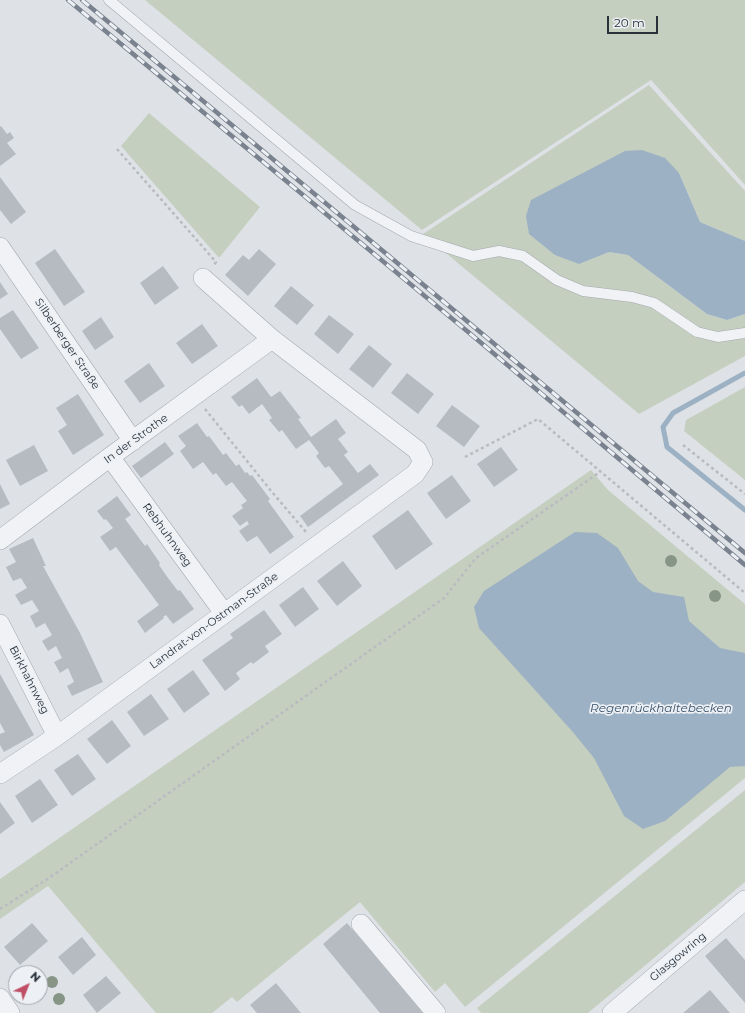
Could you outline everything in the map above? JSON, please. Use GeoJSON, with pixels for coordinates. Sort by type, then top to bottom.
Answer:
{"type":"FeatureCollection","features":[{"type":"Feature","properties":{"kind":"street","name":"Silberberger Straße"},"geometry":{"type":"LineString","coordinates":[[1,251],[133,441]]}},
{"type":"Feature","properties":{"kind":"street"},"geometry":{"type":"LineString","coordinates":[[203,278],[272,339]]}},
{"type":"Feature","properties":{"kind":"street","name":"In der Strothe"},"geometry":{"type":"LineString","coordinates":[[0,540],[110,457],[272,339]]}},
{"type":"Feature","properties":{"kind":"street","name":"Landrat-von-Ostman-Straße"},"geometry":{"type":"LineString","coordinates":[[0,774],[57,736],[318,546],[415,474],[423,462],[416,450],[272,339]]}},
{"type":"Feature","properties":{"kind":"street","name":"Rebhuhnweg"},"geometry":{"type":"LineString","coordinates":[[110,457],[224,613]]}},
{"type":"Feature","properties":{"kind":"street","name":"Birkhahnweg"},"geometry":{"type":"LineString","coordinates":[[0,624],[57,736]]}},
{"type":"Feature","properties":{"kind":"street","name":"Glasgowring"},"geometry":{"type":"LineString","coordinates":[[612,1013],[745,900]]}},
{"type":"Feature","properties":{"kind":"street"},"geometry":{"type":"LineString","coordinates":[[362,924],[436,1013]]}},
{"type":"Feature","properties":{"kind":"street"},"geometry":{"type":"LineString","coordinates":[[0,998],[10,1013]]}},
{"type":"Feature","properties":{"kind":"lane"},"geometry":{"type":"LineString","coordinates":[[109,0],[355,205],[411,236],[473,256],[499,250],[523,256],[557,280],[583,291],[632,296],[654,303],[697,332],[718,337],[745,333]]}},
{"type":"Feature","properties":{"kind":"path"},"geometry":{"type":"LineString","coordinates":[[117,149],[216,262],[203,278]]}},
{"type":"Feature","properties":{"kind":"path"},"geometry":{"type":"LineString","coordinates":[[194,396],[318,546]]}},
{"type":"Feature","properties":{"kind":"path"},"geometry":{"type":"LineString","coordinates":[[464,457],[538,419],[745,593]]}},
{"type":"Feature","properties":{"kind":"path"},"geometry":{"type":"LineString","coordinates":[[683,445],[745,494]]}},
{"type":"Feature","properties":{"kind":"path"},"geometry":{"type":"LineString","coordinates":[[0,909],[62,869],[444,598],[476,558],[600,472]]}},
{"type":"Feature","properties":{"kind":"green space"},"geometry":{"type":"Polygon","coordinates":[[[145,0],[745,0],[745,185],[651,80],[422,230],[145,0]]]}},
{"type":"Feature","properties":{"kind":"green space"},"geometry":{"type":"Polygon","coordinates":[[[649,85],[745,191],[745,241],[700,222],[679,173],[578,264],[609,252],[628,255],[707,314],[727,320],[745,314],[745,356],[639,414],[423,234],[649,85]]]}},
{"type":"Feature","properties":{"kind":"green space"},"geometry":{"type":"Polygon","coordinates":[[[149,113],[260,207],[219,258],[121,146],[149,113]]]}},
{"type":"Feature","properties":{"kind":"green space"},"geometry":{"type":"Polygon","coordinates":[[[745,387],[745,480],[684,431],[686,420],[745,387]]]}},
{"type":"Feature","properties":{"kind":"green space"},"geometry":{"type":"Polygon","coordinates":[[[591,470],[608,490],[745,604],[745,778],[465,1007],[445,983],[435,992],[360,902],[237,1002],[232,997],[212,1013],[156,1013],[48,886],[0,919],[0,879],[591,470]]]}},
{"type":"Feature","properties":{"kind":"green space"},"geometry":{"type":"Polygon","coordinates":[[[745,790],[745,882],[588,1013],[481,1013],[477,1008],[745,790]]]}},
{"type":"Feature","properties":{"kind":"water"},"geometry":{"type":"Polygon","coordinates":[[[642,150],[665,158],[679,173],[700,222],[745,241],[745,314],[727,320],[707,314],[628,255],[609,252],[579,264],[555,255],[529,234],[526,216],[531,200],[625,151],[642,150]]]}},
{"type":"Feature","properties":{"kind":"water","name":"Regenrückhaltebecken"},"geometry":{"type":"Polygon","coordinates":[[[575,532],[597,533],[618,548],[638,581],[653,592],[684,597],[689,621],[720,648],[745,653],[745,766],[730,767],[665,821],[643,829],[624,816],[594,758],[572,731],[479,628],[474,607],[484,591],[575,532]]]}},
{"type":"Feature","properties":{"kind":"building"},"geometry":{"type":"Polygon","coordinates":[[[1,126],[7,134],[10,132],[14,138],[7,143],[16,154],[0,166],[0,127],[1,126]]]}},
{"type":"Feature","properties":{"kind":"building"},"geometry":{"type":"Polygon","coordinates":[[[0,177],[26,212],[11,224],[0,210],[0,177]]]}},
{"type":"Feature","properties":{"kind":"building"},"geometry":{"type":"Polygon","coordinates":[[[55,249],[85,292],[64,306],[35,263],[55,249]]]}},
{"type":"Feature","properties":{"kind":"building"},"geometry":{"type":"Polygon","coordinates":[[[259,249],[276,264],[248,296],[225,275],[243,255],[249,260],[259,249]]]}},
{"type":"Feature","properties":{"kind":"building"},"geometry":{"type":"Polygon","coordinates":[[[163,266],[179,288],[155,305],[140,283],[163,266]]]}},
{"type":"Feature","properties":{"kind":"building"},"geometry":{"type":"Polygon","coordinates":[[[0,282],[8,294],[0,299],[0,282]]]}},
{"type":"Feature","properties":{"kind":"building"},"geometry":{"type":"Polygon","coordinates":[[[291,286],[314,305],[297,325],[274,306],[291,286]]]}},
{"type":"Feature","properties":{"kind":"building"},"geometry":{"type":"Polygon","coordinates":[[[13,310],[39,348],[21,359],[0,329],[0,318],[13,310]]]}},
{"type":"Feature","properties":{"kind":"building"},"geometry":{"type":"Polygon","coordinates":[[[329,315],[354,334],[338,354],[314,334],[329,315]]]}},
{"type":"Feature","properties":{"kind":"building"},"geometry":{"type":"Polygon","coordinates":[[[101,317],[114,337],[95,350],[82,331],[101,317]]]}},
{"type":"Feature","properties":{"kind":"building"},"geometry":{"type":"Polygon","coordinates":[[[202,324],[218,346],[192,364],[176,343],[202,324]]]}},
{"type":"Feature","properties":{"kind":"building"},"geometry":{"type":"Polygon","coordinates":[[[369,345],[392,364],[373,388],[349,369],[369,345]]]}},
{"type":"Feature","properties":{"kind":"building"},"geometry":{"type":"Polygon","coordinates":[[[149,363],[165,386],[140,403],[124,381],[149,363]]]}},
{"type":"Feature","properties":{"kind":"building"},"geometry":{"type":"Polygon","coordinates":[[[407,373],[434,394],[418,414],[391,393],[407,373]]]}},
{"type":"Feature","properties":{"kind":"building"},"geometry":{"type":"Polygon","coordinates":[[[257,378],[271,397],[280,391],[301,418],[298,419],[311,437],[336,419],[346,433],[338,439],[348,452],[344,455],[358,473],[370,464],[379,475],[308,527],[300,516],[343,484],[329,466],[325,468],[316,456],[319,453],[309,440],[296,449],[282,430],[279,432],[269,420],[272,418],[262,404],[249,414],[242,405],[239,407],[231,397],[257,378]]]}},
{"type":"Feature","properties":{"kind":"building"},"geometry":{"type":"Polygon","coordinates":[[[78,394],[104,435],[73,455],[58,431],[67,425],[56,408],[78,394]]]}},
{"type":"Feature","properties":{"kind":"building"},"geometry":{"type":"Polygon","coordinates":[[[452,405],[480,426],[464,447],[436,426],[452,405]]]}},
{"type":"Feature","properties":{"kind":"building"},"geometry":{"type":"Polygon","coordinates":[[[197,423],[223,455],[226,453],[236,466],[239,464],[245,473],[247,472],[250,476],[252,475],[270,499],[268,501],[294,537],[270,554],[257,536],[247,542],[239,531],[249,524],[247,521],[240,526],[232,516],[243,508],[241,505],[247,501],[232,482],[226,486],[216,473],[213,475],[203,462],[193,469],[180,451],[186,446],[178,436],[197,423]]]}},
{"type":"Feature","properties":{"kind":"building"},"geometry":{"type":"Polygon","coordinates":[[[165,442],[174,454],[141,478],[132,466],[165,442]]]}},
{"type":"Feature","properties":{"kind":"building"},"geometry":{"type":"Polygon","coordinates":[[[34,445],[48,471],[20,486],[6,460],[34,445]]]}},
{"type":"Feature","properties":{"kind":"building"},"geometry":{"type":"Polygon","coordinates":[[[501,447],[518,470],[494,487],[477,464],[501,447]]]}},
{"type":"Feature","properties":{"kind":"building"},"geometry":{"type":"Polygon","coordinates":[[[452,475],[471,501],[446,519],[427,493],[452,475]]]}},
{"type":"Feature","properties":{"kind":"building"},"geometry":{"type":"Polygon","coordinates":[[[0,484],[10,504],[0,509],[0,484]]]}},
{"type":"Feature","properties":{"kind":"building"},"geometry":{"type":"Polygon","coordinates":[[[117,496],[131,515],[125,519],[145,546],[147,544],[168,578],[178,591],[180,590],[194,609],[173,624],[166,615],[145,633],[137,621],[159,605],[116,547],[110,551],[100,537],[113,528],[97,511],[117,496]]]}},
{"type":"Feature","properties":{"kind":"building"},"geometry":{"type":"Polygon","coordinates":[[[408,510],[433,544],[396,570],[372,536],[408,510]]]}},
{"type":"Feature","properties":{"kind":"building"},"geometry":{"type":"Polygon","coordinates":[[[33,538],[46,566],[43,566],[80,633],[103,682],[72,696],[67,686],[74,682],[68,668],[60,673],[54,662],[62,658],[56,646],[48,651],[42,641],[52,635],[45,623],[36,628],[30,616],[39,611],[32,600],[21,605],[15,595],[27,588],[21,578],[13,581],[6,567],[16,562],[9,549],[33,538]]]}},
{"type":"Feature","properties":{"kind":"building"},"geometry":{"type":"Polygon","coordinates":[[[343,561],[362,586],[337,606],[317,581],[343,561]]]}},
{"type":"Feature","properties":{"kind":"building"},"geometry":{"type":"Polygon","coordinates":[[[303,587],[319,609],[295,627],[279,605],[303,587]]]}},
{"type":"Feature","properties":{"kind":"building"},"geometry":{"type":"Polygon","coordinates":[[[264,610],[282,634],[265,646],[269,652],[253,664],[251,662],[236,673],[240,679],[225,691],[202,660],[233,638],[230,634],[264,610]]]}},
{"type":"Feature","properties":{"kind":"building"},"geometry":{"type":"Polygon","coordinates":[[[193,670],[210,694],[184,713],[167,689],[193,670]]]}},
{"type":"Feature","properties":{"kind":"building"},"geometry":{"type":"Polygon","coordinates":[[[0,674],[34,735],[4,752],[0,745],[0,734],[5,732],[0,723],[0,674]]]}},
{"type":"Feature","properties":{"kind":"building"},"geometry":{"type":"Polygon","coordinates":[[[151,694],[169,719],[144,736],[127,712],[151,694]]]}},
{"type":"Feature","properties":{"kind":"building"},"geometry":{"type":"Polygon","coordinates":[[[112,720],[131,746],[107,764],[87,739],[112,720]]]}},
{"type":"Feature","properties":{"kind":"building"},"geometry":{"type":"Polygon","coordinates":[[[78,754],[96,779],[72,796],[54,770],[78,754]]]}},
{"type":"Feature","properties":{"kind":"building"},"geometry":{"type":"Polygon","coordinates":[[[40,779],[58,805],[32,823],[15,796],[40,779]]]}},
{"type":"Feature","properties":{"kind":"building"},"geometry":{"type":"Polygon","coordinates":[[[0,802],[15,823],[0,834],[0,802]]]}},
{"type":"Feature","properties":{"kind":"building"},"geometry":{"type":"Polygon","coordinates":[[[32,923],[48,941],[20,965],[4,947],[32,923]]]}},
{"type":"Feature","properties":{"kind":"building"},"geometry":{"type":"Polygon","coordinates":[[[347,923],[423,1013],[380,1013],[323,944],[347,923]]]}},
{"type":"Feature","properties":{"kind":"building"},"geometry":{"type":"Polygon","coordinates":[[[82,937],[96,955],[73,975],[58,957],[82,937]]]}},
{"type":"Feature","properties":{"kind":"building"},"geometry":{"type":"Polygon","coordinates":[[[726,938],[745,960],[745,1003],[705,956],[726,938]]]}},
{"type":"Feature","properties":{"kind":"building"},"geometry":{"type":"Polygon","coordinates":[[[106,976],[121,993],[97,1013],[83,995],[106,976]]]}},
{"type":"Feature","properties":{"kind":"building"},"geometry":{"type":"Polygon","coordinates":[[[276,983],[301,1013],[257,1013],[250,1005],[276,983]]]}},
{"type":"Feature","properties":{"kind":"building"},"geometry":{"type":"Polygon","coordinates":[[[710,990],[730,1013],[683,1013],[710,990]]]}},
{"type":"Feature","properties":{"kind":"waterway"},"geometry":{"type":"LineString","coordinates":[[745,373],[673,413],[663,427],[667,447],[745,510]]}},
{"type":"Feature","properties":{"kind":"railway"},"geometry":{"type":"LineString","coordinates":[[68,0],[467,331],[745,565]]}},
{"type":"Feature","properties":{"kind":"railway"},"geometry":{"type":"LineString","coordinates":[[82,0],[745,553]]}}]}
